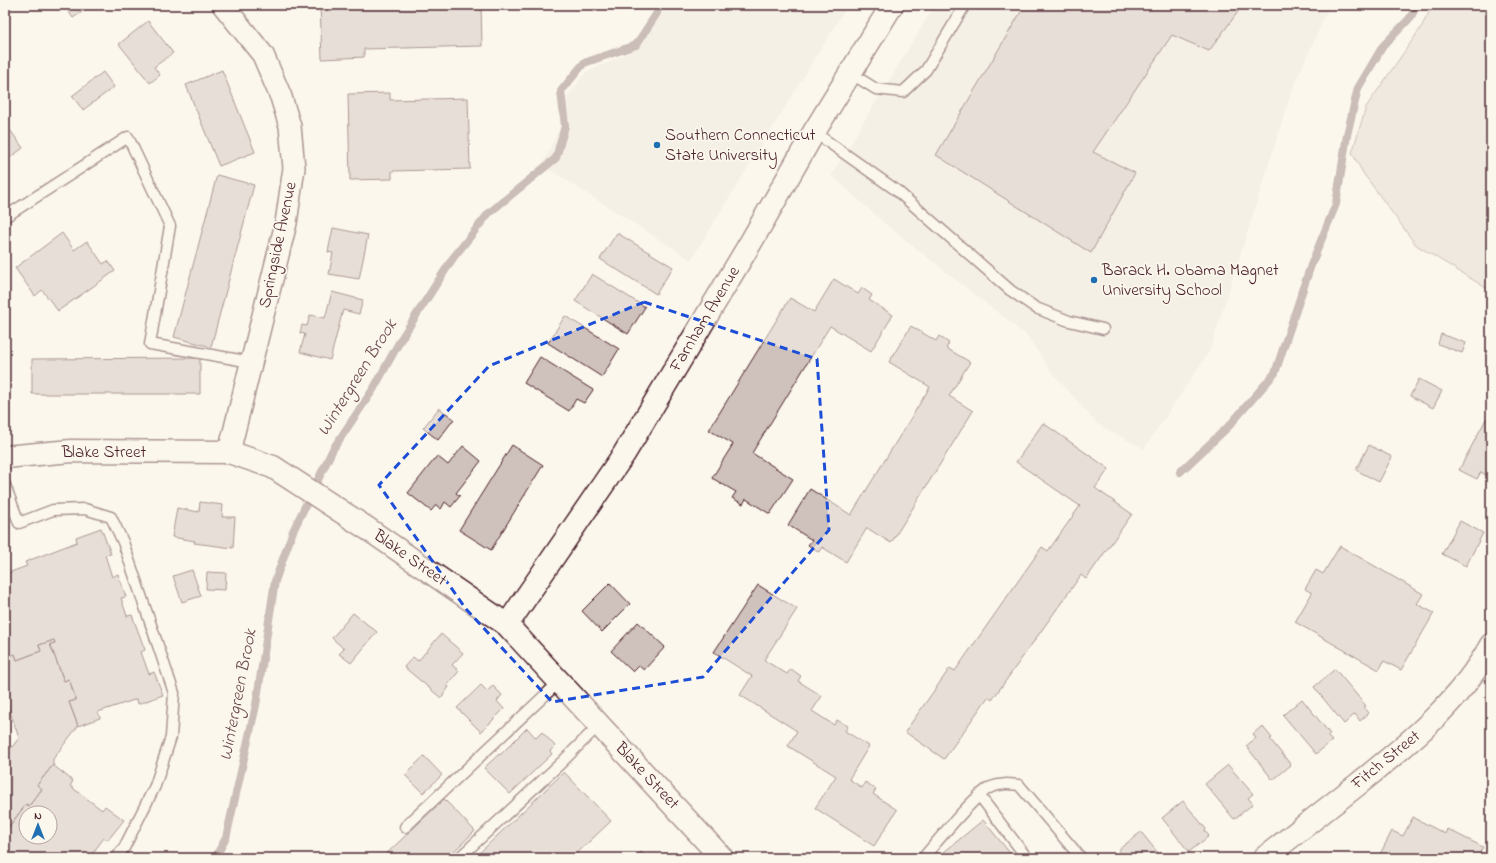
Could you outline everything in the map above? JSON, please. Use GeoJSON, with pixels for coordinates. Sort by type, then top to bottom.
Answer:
{"type":"FeatureCollection","features":[{"type":"Feature","properties":{"kind":"street","name":"Springside Avenue"},"geometry":{"type":"LineString","coordinates":[[223,5],[263,55],[281,97],[290,126],[294,168],[286,223],[229,452]]}},
{"type":"Feature","properties":{"kind":"street","name":"Farnham Avenue"},"geometry":{"type":"LineString","coordinates":[[507,625],[624,454],[752,242],[814,132],[892,5]]}},
{"type":"Feature","properties":{"kind":"street","name":"Blake Street"},"geometry":{"type":"LineString","coordinates":[[7,451],[229,452],[273,467],[368,529],[507,625],[722,858]]}},
{"type":"Feature","properties":{"kind":"street","name":"Fitch Street"},"geometry":{"type":"LineString","coordinates":[[1264,858],[1402,750],[1485,669],[1491,645]]}},
{"type":"Feature","properties":{"kind":"lane"},"geometry":{"type":"LineString","coordinates":[[850,73],[876,89],[903,92],[926,70],[965,5]]}},
{"type":"Feature","properties":{"kind":"lane"},"geometry":{"type":"LineString","coordinates":[[814,132],[896,190],[1010,290],[1036,308],[1069,321],[1103,329]]}},
{"type":"Feature","properties":{"kind":"lane"},"geometry":{"type":"LineString","coordinates":[[5,217],[128,137],[170,226],[150,344],[251,362]]}},
{"type":"Feature","properties":{"kind":"lane"},"geometry":{"type":"LineString","coordinates":[[5,485],[19,523],[52,510],[84,509],[111,517],[123,542],[174,693],[171,737],[155,786],[124,848],[116,858]]}},
{"type":"Feature","properties":{"kind":"lane"},"geometry":{"type":"LineString","coordinates":[[405,827],[559,682]]}},
{"type":"Feature","properties":{"kind":"lane"},"geometry":{"type":"LineString","coordinates":[[459,858],[561,764],[599,725]]}},
{"type":"Feature","properties":{"kind":"lane"},"geometry":{"type":"LineString","coordinates":[[923,858],[979,795],[990,787],[1002,783],[1018,784],[1081,858]]}},
{"type":"Feature","properties":{"kind":"lane"},"geometry":{"type":"LineString","coordinates":[[979,795],[1027,858]]}},
{"type":"Feature","properties":{"kind":"highlighted area"},"geometry":{"type":"Polygon","coordinates":[[[644,302],[817,359],[829,530],[703,677],[552,702],[466,609],[379,485],[489,366],[644,302]]]}},
{"type":"Feature","properties":{"kind":"shaded area","name":"Southern Connecticut State University"},"geometry":{"type":"Polygon","coordinates":[[[656,5],[848,5],[691,260],[542,165],[559,129],[567,97],[585,73],[632,51],[645,38],[656,5]]]}},
{"type":"Feature","properties":{"kind":"shaded area","name":"Barack H. Obama Magnet University School"},"geometry":{"type":"Polygon","coordinates":[[[935,5],[1330,5],[1292,91],[1210,351],[1144,449],[1097,424],[1049,369],[1027,336],[885,224],[831,175],[935,5]]]}},
{"type":"Feature","properties":{"kind":"shaded area"},"geometry":{"type":"Polygon","coordinates":[[[1433,5],[1491,5],[1491,291],[1416,245],[1363,173],[1352,153],[1366,107],[1420,29],[1433,5]]]}},
{"type":"Feature","properties":{"kind":"building"},"geometry":{"type":"Polygon","coordinates":[[[64,5],[92,5],[73,18],[64,5]]]}},
{"type":"Feature","properties":{"kind":"building"},"geometry":{"type":"Polygon","coordinates":[[[320,5],[481,5],[482,46],[364,49],[364,57],[322,59],[320,5]]]}},
{"type":"Feature","properties":{"kind":"building"},"geometry":{"type":"Polygon","coordinates":[[[1025,5],[1243,5],[1209,51],[1172,35],[1093,152],[1135,173],[1091,253],[936,155],[1025,5]]]}},
{"type":"Feature","properties":{"kind":"building"},"geometry":{"type":"Polygon","coordinates":[[[148,21],[173,53],[154,67],[160,75],[150,83],[119,44],[148,21]]]}},
{"type":"Feature","properties":{"kind":"building"},"geometry":{"type":"Polygon","coordinates":[[[222,70],[255,152],[219,166],[186,85],[222,70]]]}},
{"type":"Feature","properties":{"kind":"building"},"geometry":{"type":"Polygon","coordinates":[[[103,72],[114,87],[83,110],[72,96],[103,72]]]}},
{"type":"Feature","properties":{"kind":"building"},"geometry":{"type":"Polygon","coordinates":[[[390,93],[390,100],[468,98],[470,169],[392,171],[392,179],[350,180],[348,94],[390,93]]]}},
{"type":"Feature","properties":{"kind":"building"},"geometry":{"type":"Polygon","coordinates":[[[5,123],[23,148],[5,161],[5,123]]]}},
{"type":"Feature","properties":{"kind":"building"},"geometry":{"type":"Polygon","coordinates":[[[217,175],[254,185],[211,347],[174,337],[217,175]]]}},
{"type":"Feature","properties":{"kind":"building"},"geometry":{"type":"Polygon","coordinates":[[[333,228],[368,235],[359,279],[329,274],[333,253],[328,252],[333,228]]]}},
{"type":"Feature","properties":{"kind":"building"},"geometry":{"type":"Polygon","coordinates":[[[62,233],[74,250],[87,241],[103,264],[108,261],[115,271],[58,311],[42,290],[35,296],[15,268],[62,233]]]}},
{"type":"Feature","properties":{"kind":"building"},"geometry":{"type":"Polygon","coordinates":[[[617,233],[673,267],[656,294],[600,259],[617,233]]]}},
{"type":"Feature","properties":{"kind":"building"},"geometry":{"type":"Polygon","coordinates":[[[592,274],[645,307],[628,334],[575,301],[592,274]]]}},
{"type":"Feature","properties":{"kind":"building"},"geometry":{"type":"Polygon","coordinates":[[[834,279],[858,294],[862,288],[872,295],[869,300],[893,315],[871,351],[830,326],[752,453],[793,479],[770,514],[746,499],[743,504],[732,498],[736,492],[712,478],[733,444],[709,430],[790,298],[814,312],[834,279]]]}},
{"type":"Feature","properties":{"kind":"building"},"geometry":{"type":"Polygon","coordinates":[[[332,292],[363,300],[359,314],[343,310],[330,360],[300,352],[305,334],[300,333],[302,325],[307,326],[310,315],[325,318],[332,292]]]}},
{"type":"Feature","properties":{"kind":"building"},"geometry":{"type":"Polygon","coordinates":[[[565,316],[619,349],[602,377],[548,343],[565,316]]]}},
{"type":"Feature","properties":{"kind":"building"},"geometry":{"type":"Polygon","coordinates":[[[911,326],[936,341],[939,336],[949,343],[946,348],[970,362],[949,396],[973,411],[891,543],[867,528],[846,562],[822,547],[819,552],[808,545],[812,540],[788,525],[810,489],[851,515],[930,387],[889,362],[911,326]]]}},
{"type":"Feature","properties":{"kind":"building"},"geometry":{"type":"Polygon","coordinates":[[[1441,334],[1466,343],[1462,353],[1438,344],[1441,334]]]}},
{"type":"Feature","properties":{"kind":"building"},"geometry":{"type":"Polygon","coordinates":[[[540,357],[593,390],[584,403],[576,399],[569,411],[524,383],[540,357]]]}},
{"type":"Feature","properties":{"kind":"building"},"geometry":{"type":"Polygon","coordinates":[[[200,358],[200,394],[32,394],[32,359],[200,358]]]}},
{"type":"Feature","properties":{"kind":"building"},"geometry":{"type":"Polygon","coordinates":[[[1419,379],[1442,391],[1433,408],[1410,396],[1419,379]]]}},
{"type":"Feature","properties":{"kind":"building"},"geometry":{"type":"Polygon","coordinates":[[[439,408],[454,419],[438,440],[423,428],[439,408]]]}},
{"type":"Feature","properties":{"kind":"building"},"geometry":{"type":"Polygon","coordinates":[[[1486,419],[1491,421],[1491,478],[1481,472],[1477,479],[1459,470],[1486,419]]]}},
{"type":"Feature","properties":{"kind":"building"},"geometry":{"type":"Polygon","coordinates":[[[1043,423],[1109,469],[1095,488],[1132,514],[1086,579],[1081,575],[992,700],[988,697],[944,759],[905,732],[950,668],[955,671],[1042,547],[1048,551],[1080,506],[1016,462],[1043,423]]]}},
{"type":"Feature","properties":{"kind":"building"},"geometry":{"type":"Polygon","coordinates":[[[512,445],[543,465],[491,550],[459,530],[512,445]]]}},
{"type":"Feature","properties":{"kind":"building"},"geometry":{"type":"Polygon","coordinates":[[[1369,445],[1392,457],[1379,482],[1356,470],[1369,445]]]}},
{"type":"Feature","properties":{"kind":"building"},"geometry":{"type":"Polygon","coordinates":[[[463,446],[481,461],[456,493],[460,496],[451,507],[445,502],[441,509],[436,505],[431,511],[408,493],[437,456],[448,465],[463,446]]]}},
{"type":"Feature","properties":{"kind":"building"},"geometry":{"type":"Polygon","coordinates":[[[200,502],[223,505],[222,517],[235,517],[233,548],[194,543],[195,541],[172,537],[177,508],[199,512],[200,502]]]}},
{"type":"Feature","properties":{"kind":"building"},"geometry":{"type":"Polygon","coordinates":[[[1460,521],[1483,533],[1466,566],[1442,554],[1460,521]]]}},
{"type":"Feature","properties":{"kind":"building"},"geometry":{"type":"Polygon","coordinates":[[[101,528],[111,554],[105,555],[112,577],[118,574],[126,597],[121,598],[127,616],[132,615],[145,650],[141,652],[149,674],[154,672],[163,695],[138,704],[137,699],[98,712],[100,718],[78,726],[69,702],[76,700],[69,679],[64,681],[50,644],[55,643],[54,640],[39,645],[41,651],[17,660],[15,654],[5,658],[5,568],[8,573],[27,566],[25,562],[77,542],[76,537],[101,528]]]}},
{"type":"Feature","properties":{"kind":"building"},"geometry":{"type":"Polygon","coordinates":[[[1340,546],[1423,594],[1417,604],[1434,613],[1401,670],[1384,661],[1379,670],[1295,622],[1312,593],[1305,589],[1316,570],[1323,574],[1340,546]]]}},
{"type":"Feature","properties":{"kind":"building"},"geometry":{"type":"Polygon","coordinates":[[[192,570],[201,596],[182,602],[173,576],[192,570]]]}},
{"type":"Feature","properties":{"kind":"building"},"geometry":{"type":"Polygon","coordinates":[[[207,572],[226,573],[225,590],[206,589],[207,572]]]}},
{"type":"Feature","properties":{"kind":"building"},"geometry":{"type":"Polygon","coordinates":[[[610,583],[630,604],[602,632],[582,611],[610,583]]]}},
{"type":"Feature","properties":{"kind":"building"},"geometry":{"type":"Polygon","coordinates":[[[758,585],[797,609],[764,660],[787,674],[791,669],[801,676],[798,681],[822,696],[812,711],[834,725],[837,720],[848,726],[845,731],[869,746],[849,779],[862,788],[865,782],[876,789],[873,794],[897,810],[874,846],[815,808],[836,776],[788,746],[797,731],[740,695],[752,676],[714,652],[758,585]]]}},
{"type":"Feature","properties":{"kind":"building"},"geometry":{"type":"Polygon","coordinates":[[[353,613],[377,632],[351,663],[339,654],[344,649],[332,638],[353,613]]]}},
{"type":"Feature","properties":{"kind":"building"},"geometry":{"type":"Polygon","coordinates":[[[638,622],[665,647],[644,670],[639,666],[633,672],[611,651],[638,622]]]}},
{"type":"Feature","properties":{"kind":"building"},"geometry":{"type":"Polygon","coordinates":[[[441,634],[463,653],[452,665],[459,671],[447,686],[449,687],[441,698],[404,667],[413,657],[418,661],[441,634]]]}},
{"type":"Feature","properties":{"kind":"building"},"geometry":{"type":"Polygon","coordinates":[[[54,640],[55,643],[50,644],[64,681],[69,679],[76,700],[69,702],[78,726],[53,759],[53,765],[37,785],[42,789],[30,805],[18,805],[18,815],[5,832],[5,756],[19,738],[5,697],[5,658],[15,654],[17,660],[41,651],[39,645],[54,640]]]}},
{"type":"Feature","properties":{"kind":"building"},"geometry":{"type":"Polygon","coordinates":[[[1335,669],[1366,706],[1364,707],[1369,713],[1360,721],[1355,714],[1344,724],[1314,687],[1335,669]]]}},
{"type":"Feature","properties":{"kind":"building"},"geometry":{"type":"Polygon","coordinates":[[[481,685],[487,691],[493,686],[502,695],[497,701],[504,709],[481,732],[457,708],[481,685]]]}},
{"type":"Feature","properties":{"kind":"building"},"geometry":{"type":"Polygon","coordinates":[[[1302,699],[1330,734],[1327,736],[1332,741],[1316,754],[1283,715],[1302,699]]]}},
{"type":"Feature","properties":{"kind":"building"},"geometry":{"type":"Polygon","coordinates":[[[1262,726],[1272,738],[1270,739],[1291,765],[1273,780],[1246,746],[1256,738],[1253,734],[1262,726]]]}},
{"type":"Feature","properties":{"kind":"building"},"geometry":{"type":"Polygon","coordinates":[[[527,728],[536,738],[542,732],[555,746],[550,751],[552,754],[510,794],[484,768],[499,754],[500,755],[527,728]]]}},
{"type":"Feature","properties":{"kind":"building"},"geometry":{"type":"Polygon","coordinates":[[[424,756],[442,775],[423,793],[405,775],[424,756]]]}},
{"type":"Feature","properties":{"kind":"building"},"geometry":{"type":"Polygon","coordinates":[[[53,765],[73,781],[70,786],[102,810],[105,806],[124,820],[108,840],[104,838],[92,854],[95,856],[94,858],[5,858],[5,832],[18,815],[18,845],[58,845],[58,805],[30,805],[42,789],[37,785],[53,765]]]}},
{"type":"Feature","properties":{"kind":"building"},"geometry":{"type":"Polygon","coordinates":[[[1228,765],[1253,794],[1248,798],[1253,804],[1234,819],[1205,784],[1228,765]]]}},
{"type":"Feature","properties":{"kind":"building"},"geometry":{"type":"Polygon","coordinates":[[[564,772],[611,821],[572,858],[474,858],[564,772]]]}},
{"type":"Feature","properties":{"kind":"building"},"geometry":{"type":"Polygon","coordinates":[[[444,799],[475,831],[447,858],[382,858],[444,799]]]}},
{"type":"Feature","properties":{"kind":"building"},"geometry":{"type":"Polygon","coordinates":[[[1183,801],[1206,829],[1205,831],[1209,836],[1189,852],[1162,818],[1183,801]]]}},
{"type":"Feature","properties":{"kind":"building"},"geometry":{"type":"Polygon","coordinates":[[[1413,817],[1445,834],[1447,829],[1483,847],[1480,852],[1491,858],[1378,858],[1392,831],[1403,836],[1413,817]]]}},
{"type":"Feature","properties":{"kind":"building"},"geometry":{"type":"Polygon","coordinates":[[[983,820],[1014,858],[949,858],[944,852],[983,820]]]}},
{"type":"Feature","properties":{"kind":"building"},"geometry":{"type":"Polygon","coordinates":[[[1141,832],[1162,858],[1125,858],[1118,850],[1141,832]]]}},
{"type":"Feature","properties":{"kind":"building"},"geometry":{"type":"Polygon","coordinates":[[[641,852],[647,858],[634,858],[641,852]]]}},
{"type":"Feature","properties":{"kind":"waterway","name":"Wintergreen Brook"},"geometry":{"type":"LineString","coordinates":[[215,858],[226,838],[256,705],[275,581],[293,531],[333,449],[374,388],[401,339],[453,258],[489,213],[556,158],[565,126],[561,91],[584,63],[636,45],[657,13],[658,5]]}},
{"type":"Feature","properties":{"kind":"waterway"},"geometry":{"type":"LineString","coordinates":[[1180,472],[1229,426],[1275,373],[1311,265],[1336,204],[1347,135],[1358,88],[1383,46],[1410,18],[1417,5]]}},
{"type":"Feature","properties":{"kind":"place","name":"Southern Connecticut State University"},"geometry":{"type":"Point","coordinates":[657,145]}},
{"type":"Feature","properties":{"kind":"place","name":"Barack H. Obama Magnet University School"},"geometry":{"type":"Point","coordinates":[1094,280]}}]}
